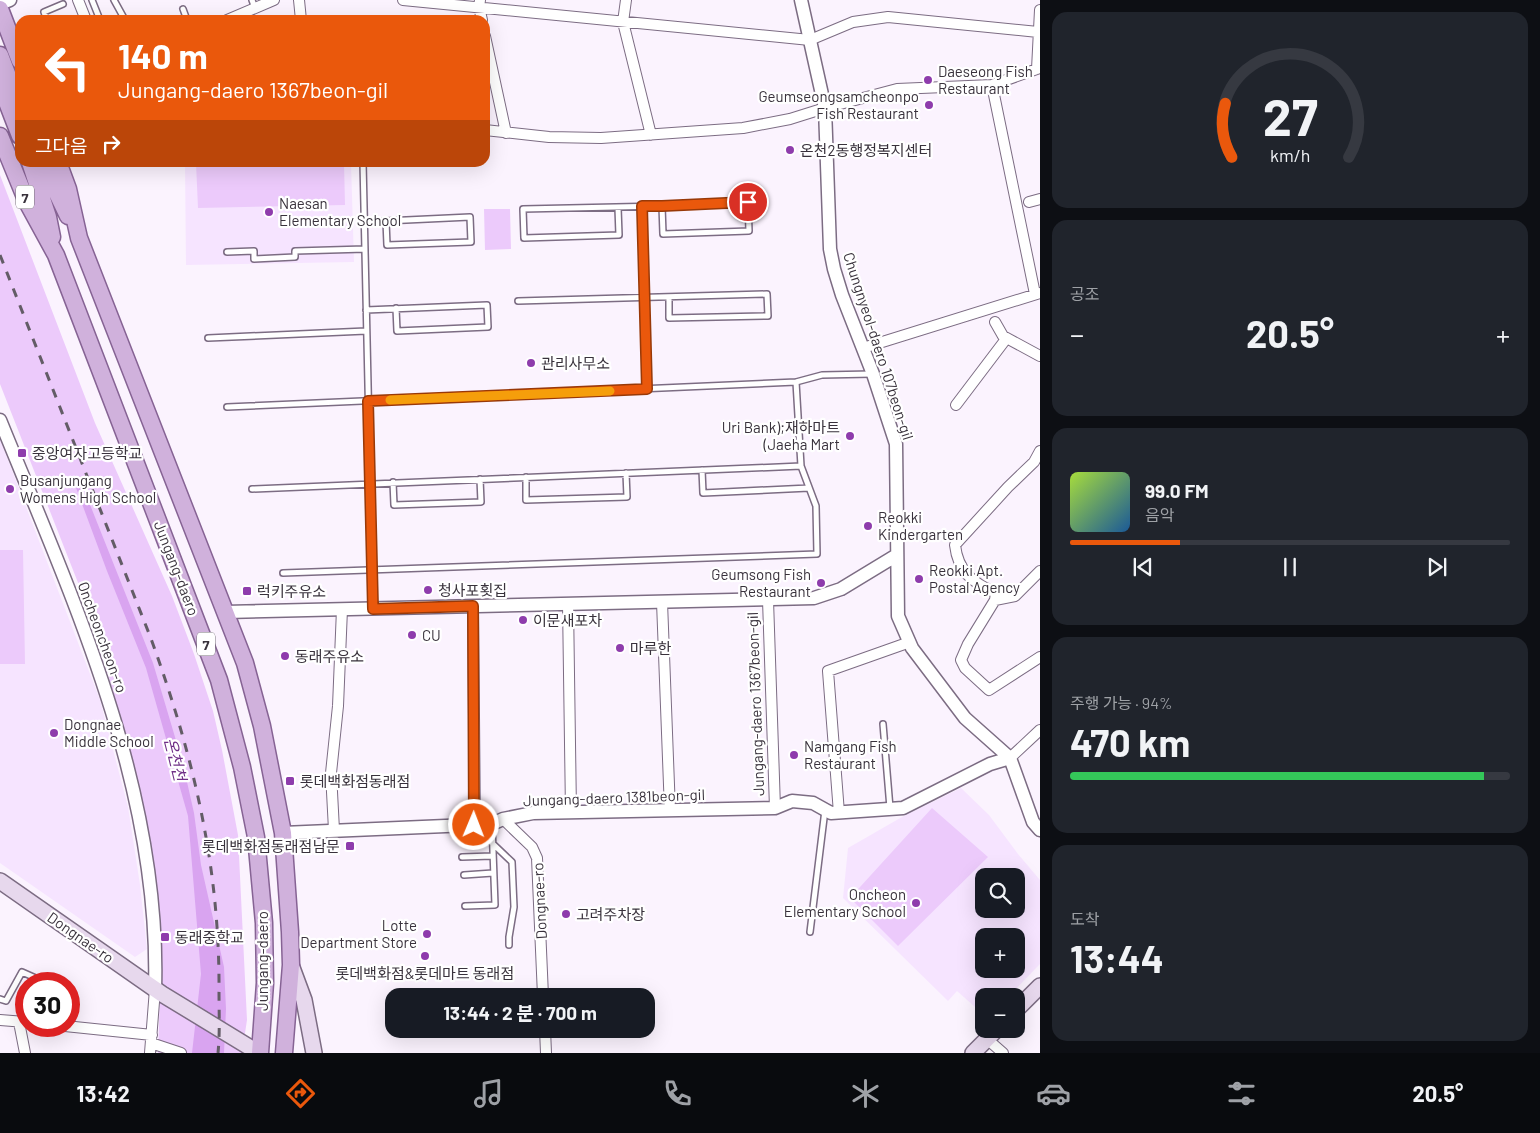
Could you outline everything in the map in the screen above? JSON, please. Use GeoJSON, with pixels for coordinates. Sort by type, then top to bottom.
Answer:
{"type":"FeatureCollection","features":[{"type":"Feature","properties":{"kind":"main road"},"geometry":{"type":"LineString","coordinates":[[0,9],[15,48]]}},
{"type":"Feature","properties":{"kind":"main road"},"geometry":{"type":"LineString","coordinates":[[0,55],[15,93]]}},
{"type":"Feature","properties":{"kind":"main road"},"geometry":{"type":"LineString","coordinates":[[0,84],[15,123]]}},
{"type":"Feature","properties":{"kind":"main road","name":"Jungang-daero"},"geometry":{"type":"LineString","coordinates":[[0,136],[27,202],[56,255],[219,680],[242,767],[256,837],[264,923],[265,983],[259,1053]]}},
{"type":"Feature","properties":{"kind":"main road"},"geometry":{"type":"LineString","coordinates":[[42,167],[48,216],[56,255]]}},
{"type":"Feature","properties":{"kind":"main road","name":"Jungang-daero"},"geometry":{"type":"LineString","coordinates":[[43,167],[79,238],[245,663],[262,726],[283,833],[291,965],[284,1053]]}},
{"type":"Feature","properties":{"kind":"main road","name":"Dongnae-ro"},"geometry":{"type":"LineString","coordinates":[[0,881],[159,991],[259,1053]]}},
{"type":"Feature","properties":{"kind":"main road"},"geometry":{"type":"LineString","coordinates":[[291,965],[304,1000],[314,1053]]}},
{"type":"Feature","properties":{"kind":"main road"},"geometry":{"type":"LineString","coordinates":[[1025,1001],[1040,986]]}},
{"type":"Feature","properties":{"kind":"main road"},"geometry":{"type":"LineString","coordinates":[[973,1053],[988,1038]]}},
{"type":"Feature","properties":{"kind":"street"},"geometry":{"type":"LineString","coordinates":[[0,4],[10,0]]}},
{"type":"Feature","properties":{"kind":"street"},"geometry":{"type":"LineString","coordinates":[[78,0],[84,15]]}},
{"type":"Feature","properties":{"kind":"street"},"geometry":{"type":"LineString","coordinates":[[235,15],[254,4],[274,0]]}},
{"type":"Feature","properties":{"kind":"street"},"geometry":{"type":"LineString","coordinates":[[299,0],[300,15]]}},
{"type":"Feature","properties":{"kind":"street"},"geometry":{"type":"LineString","coordinates":[[403,0],[479,4],[623,22],[810,40],[853,22],[888,17],[1038,32]]}},
{"type":"Feature","properties":{"kind":"street"},"geometry":{"type":"LineString","coordinates":[[626,0],[623,22],[651,135]]}},
{"type":"Feature","properties":{"kind":"street","name":"Chungnyeol-daero 107beon-gil"},"geometry":{"type":"LineString","coordinates":[[801,0],[825,108],[830,249],[834,269],[842,295],[873,374],[896,444],[898,616],[912,648],[965,718],[1010,758],[1033,822],[1040,830]]}},
{"type":"Feature","properties":{"kind":"street"},"geometry":{"type":"LineString","coordinates":[[490,131],[549,137],[601,138],[744,128],[790,120],[825,108],[897,89],[992,85],[1039,69],[1038,32],[1040,10]]}},
{"type":"Feature","properties":{"kind":"street"},"geometry":{"type":"LineString","coordinates":[[490,59],[506,133]]}},
{"type":"Feature","properties":{"kind":"street"},"geometry":{"type":"LineString","coordinates":[[863,348],[1038,293],[992,85]]}},
{"type":"Feature","properties":{"kind":"street"},"geometry":{"type":"LineString","coordinates":[[1029,202],[1040,199]]}},
{"type":"Feature","properties":{"kind":"street"},"geometry":{"type":"LineString","coordinates":[[995,322],[1006,339],[1040,356]]}},
{"type":"Feature","properties":{"kind":"street"},"geometry":{"type":"LineString","coordinates":[[956,405],[1006,339]]}},
{"type":"Feature","properties":{"kind":"street","name":"Oncheoncheon-ro"},"geometry":{"type":"LineString","coordinates":[[0,420],[84,627],[118,728],[136,804],[148,869],[154,918],[159,991],[151,1044]]}},
{"type":"Feature","properties":{"kind":"street"},"geometry":{"type":"LineString","coordinates":[[1040,451],[1037,464],[1008,486],[955,545],[958,562],[969,577],[996,593],[996,600],[968,644],[961,660],[965,668],[989,690],[1040,657]]}},
{"type":"Feature","properties":{"kind":"street","name":"Jungang-daero 1367beon-gil"},"geometry":{"type":"LineString","coordinates":[[226,612],[814,598],[841,589],[897,555]]}},
{"type":"Feature","properties":{"kind":"street"},"geometry":{"type":"LineString","coordinates":[[996,600],[1015,596],[1040,571]]}},
{"type":"Feature","properties":{"kind":"street","name":"Jungang-daero 1367beon-gil"},"geometry":{"type":"LineString","coordinates":[[768,600],[776,808]]}},
{"type":"Feature","properties":{"kind":"street"},"geometry":{"type":"LineString","coordinates":[[662,602],[670,811]]}},
{"type":"Feature","properties":{"kind":"street"},"geometry":{"type":"LineString","coordinates":[[568,604],[570,812]]}},
{"type":"Feature","properties":{"kind":"street"},"geometry":{"type":"LineString","coordinates":[[473,606],[474,825]]}},
{"type":"Feature","properties":{"kind":"street"},"geometry":{"type":"LineString","coordinates":[[334,830],[332,773],[338,706],[342,609]]}},
{"type":"Feature","properties":{"kind":"street"},"geometry":{"type":"LineString","coordinates":[[839,813],[828,671],[910,642]]}},
{"type":"Feature","properties":{"kind":"street"},"geometry":{"type":"LineString","coordinates":[[1010,758],[1040,730]]}},
{"type":"Feature","properties":{"kind":"street","name":"Jungang-daero 1381beon-gil"},"geometry":{"type":"LineString","coordinates":[[283,833],[474,825],[497,822],[533,813],[776,808],[792,801],[813,803],[831,813],[903,808],[990,764],[1010,758]]}},
{"type":"Feature","properties":{"kind":"street","name":"Dongnae-ro"},"geometry":{"type":"LineString","coordinates":[[497,822],[532,847],[537,858],[544,988]]}},
{"type":"Feature","properties":{"kind":"street"},"geometry":{"type":"LineString","coordinates":[[0,1020],[15,1021]]}},
{"type":"Feature","properties":{"kind":"street"},"geometry":{"type":"LineString","coordinates":[[80,1029],[164,1047],[181,1053]]}},
{"type":"Feature","properties":{"kind":"street"},"geometry":{"type":"LineString","coordinates":[[24,1037],[25,1053]]}},
{"type":"Feature","properties":{"kind":"street"},"geometry":{"type":"LineString","coordinates":[[545,1038],[546,1053]]}},
{"type":"Feature","properties":{"kind":"street"},"geometry":{"type":"LineString","coordinates":[[994,1038],[1002,1053]]}},
{"type":"Feature","properties":{"kind":"lane"},"geometry":{"type":"LineString","coordinates":[[92,0],[98,15]]}},
{"type":"Feature","properties":{"kind":"lane"},"geometry":{"type":"LineString","coordinates":[[114,0],[122,15]]}},
{"type":"Feature","properties":{"kind":"lane"},"geometry":{"type":"LineString","coordinates":[[45,15],[44,12],[64,4]]}},
{"type":"Feature","properties":{"kind":"lane"},"geometry":{"type":"LineString","coordinates":[[183,9],[186,15]]}},
{"type":"Feature","properties":{"kind":"lane"},"geometry":{"type":"LineString","coordinates":[[363,167],[373,609]]}},
{"type":"Feature","properties":{"kind":"lane"},"geometry":{"type":"LineString","coordinates":[[618,208],[619,236],[524,238],[523,210],[748,202],[749,231],[663,234],[662,206]]}},
{"type":"Feature","properties":{"kind":"lane"},"geometry":{"type":"LineString","coordinates":[[642,206],[647,389]]}},
{"type":"Feature","properties":{"kind":"lane"},"geometry":{"type":"LineString","coordinates":[[364,222],[470,217],[471,242],[387,245],[386,221]]}},
{"type":"Feature","properties":{"kind":"lane"},"geometry":{"type":"LineString","coordinates":[[227,252],[254,251],[254,259],[295,258],[295,251],[365,250]]}},
{"type":"Feature","properties":{"kind":"lane"},"geometry":{"type":"LineString","coordinates":[[518,301],[767,294],[768,316],[669,318],[669,297]]}},
{"type":"Feature","properties":{"kind":"lane"},"geometry":{"type":"LineString","coordinates":[[366,310],[396,308],[487,305],[488,327],[397,331],[396,308]]}},
{"type":"Feature","properties":{"kind":"lane"},"geometry":{"type":"LineString","coordinates":[[208,338],[366,331]]}},
{"type":"Feature","properties":{"kind":"lane"},"geometry":{"type":"LineString","coordinates":[[227,407],[796,382],[822,375],[873,374]]}},
{"type":"Feature","properties":{"kind":"lane"},"geometry":{"type":"LineString","coordinates":[[283,573],[817,554],[816,506],[801,466],[796,382]]}},
{"type":"Feature","properties":{"kind":"lane"},"geometry":{"type":"LineString","coordinates":[[252,489],[801,466]]}},
{"type":"Feature","properties":{"kind":"lane"},"geometry":{"type":"LineString","coordinates":[[702,470],[704,493],[809,488]]}},
{"type":"Feature","properties":{"kind":"lane"},"geometry":{"type":"LineString","coordinates":[[526,477],[526,500],[627,497],[626,473]]}},
{"type":"Feature","properties":{"kind":"lane"},"geometry":{"type":"LineString","coordinates":[[393,482],[394,506],[481,502],[480,479]]}},
{"type":"Feature","properties":{"kind":"lane"},"geometry":{"type":"LineString","coordinates":[[883,724],[890,809]]}},
{"type":"Feature","properties":{"kind":"lane"},"geometry":{"type":"LineString","coordinates":[[810,932],[825,810]]}},
{"type":"Feature","properties":{"kind":"lane"},"geometry":{"type":"LineString","coordinates":[[465,906],[495,905],[492,843],[497,822]]}},
{"type":"Feature","properties":{"kind":"lane"},"geometry":{"type":"LineString","coordinates":[[492,843],[512,862],[514,907],[509,946]]}},
{"type":"Feature","properties":{"kind":"lane"},"geometry":{"type":"LineString","coordinates":[[462,857],[492,856]]}},
{"type":"Feature","properties":{"kind":"lane"},"geometry":{"type":"LineString","coordinates":[[464,875],[493,873]]}},
{"type":"Feature","properties":{"kind":"lane"},"geometry":{"type":"LineString","coordinates":[[0,999],[6,1001],[15,985]]}},
{"type":"Feature","properties":{"kind":"shaded area","name":"Naesan Elementary School"},"geometry":{"type":"Polygon","coordinates":[[[185,167],[351,167],[354,262],[186,265],[185,167]]]}},
{"type":"Feature","properties":{"kind":"shaded area"},"geometry":{"type":"Polygon","coordinates":[[[196,167],[344,167],[345,205],[198,208],[196,167]]]}},
{"type":"Feature","properties":{"kind":"shaded area"},"geometry":{"type":"Polygon","coordinates":[[[0,175],[95,423],[172,596],[213,711],[238,835],[247,1020],[242,1053],[158,1053],[161,966],[159,910],[140,791],[95,626],[0,384],[0,175]]]}},
{"type":"Feature","properties":{"kind":"shaded area"},"geometry":{"type":"Polygon","coordinates":[[[484,209],[510,209],[511,249],[485,250],[484,209]]]}},
{"type":"Feature","properties":{"kind":"shaded area","name":"Dongnae Middle School"},"geometry":{"type":"Polygon","coordinates":[[[0,439],[100,700],[128,807],[140,885],[147,949],[135,957],[0,863],[0,439]]]}},
{"type":"Feature","properties":{"kind":"shaded area"},"geometry":{"type":"Polygon","coordinates":[[[0,550],[23,550],[25,664],[0,664],[0,550]]]}},
{"type":"Feature","properties":{"kind":"shaded area","name":"Oncheon Elementary School"},"geometry":{"type":"Polygon","coordinates":[[[961,788],[989,815],[1040,880],[1040,964],[1017,988],[975,988],[975,1007],[957,991],[948,1001],[843,898],[848,848],[902,817],[961,788]]]}},
{"type":"Feature","properties":{"kind":"shaded area"},"geometry":{"type":"Polygon","coordinates":[[[932,808],[988,857],[898,946],[850,898],[932,808]]]}},
{"type":"Feature","properties":{"kind":"water","name":"온천천"},"geometry":{"type":"Polygon","coordinates":[[[77,482],[81,482],[153,663],[183,764],[194,813],[201,865],[224,967],[226,1009],[224,1053],[192,1053],[201,974],[188,816],[146,668],[75,485],[77,482]]]}},
{"type":"Feature","properties":{"kind":"railway"},"geometry":{"type":"LineString","coordinates":[[0,255],[150,636],[191,767],[209,855],[215,900],[218,945],[218,1053]]}},
{"type":"Feature","properties":{"kind":"slow traffic"},"geometry":{"type":"LineString","coordinates":[[390,400],[610,391]]}},
{"type":"Feature","properties":{"kind":"place","name":"Daeseong Fish Restaurant"},"geometry":{"type":"Point","coordinates":[928,80]}},
{"type":"Feature","properties":{"kind":"place","name":"Geumseongsamcheonpo Fish Restaurant"},"geometry":{"type":"Point","coordinates":[929,105]}},
{"type":"Feature","properties":{"kind":"place","name":"온천2동행정복지센터"},"geometry":{"type":"Point","coordinates":[790,150]}},
{"type":"Feature","properties":{"kind":"place","name":"Naesan Elementary School"},"geometry":{"type":"Point","coordinates":[269,212]}},
{"type":"Feature","properties":{"kind":"place","name":"관리사무소"},"geometry":{"type":"Point","coordinates":[531,363]}},
{"type":"Feature","properties":{"kind":"place","name":"Uri Bank);재하마트 (Jaeha Mart"},"geometry":{"type":"Point","coordinates":[850,436]}},
{"type":"Feature","properties":{"kind":"place","name":"중앙여자고등학교"},"geometry":{"type":"Point","coordinates":[22,453]}},
{"type":"Feature","properties":{"kind":"place","name":"Busanjungang Womens High School"},"geometry":{"type":"Point","coordinates":[10,489]}},
{"type":"Feature","properties":{"kind":"place","name":"Reokki Kindergarten"},"geometry":{"type":"Point","coordinates":[868,526]}},
{"type":"Feature","properties":{"kind":"place","name":"Reokki Apt. Postal Agency"},"geometry":{"type":"Point","coordinates":[919,579]}},
{"type":"Feature","properties":{"kind":"place","name":"Geumsong Fish Restaurant"},"geometry":{"type":"Point","coordinates":[821,583]}},
{"type":"Feature","properties":{"kind":"place","name":"청사포횟집"},"geometry":{"type":"Point","coordinates":[428,590]}},
{"type":"Feature","properties":{"kind":"place","name":"럭키주유소"},"geometry":{"type":"Point","coordinates":[247,591]}},
{"type":"Feature","properties":{"kind":"place","name":"이문새포차"},"geometry":{"type":"Point","coordinates":[523,620]}},
{"type":"Feature","properties":{"kind":"place","name":"CU"},"geometry":{"type":"Point","coordinates":[412,635]}},
{"type":"Feature","properties":{"kind":"place","name":"마루한"},"geometry":{"type":"Point","coordinates":[620,648]}},
{"type":"Feature","properties":{"kind":"place","name":"동래주유소"},"geometry":{"type":"Point","coordinates":[285,656]}},
{"type":"Feature","properties":{"kind":"place","name":"Dongnae Middle School"},"geometry":{"type":"Point","coordinates":[54,733]}},
{"type":"Feature","properties":{"kind":"place","name":"Namgang Fish Restaurant"},"geometry":{"type":"Point","coordinates":[794,755]}},
{"type":"Feature","properties":{"kind":"place","name":"롯데백화점동래점"},"geometry":{"type":"Point","coordinates":[290,781]}},
{"type":"Feature","properties":{"kind":"place","name":"롯데백화점동래점남문"},"geometry":{"type":"Point","coordinates":[350,846]}},
{"type":"Feature","properties":{"kind":"place","name":"Oncheon Elementary School"},"geometry":{"type":"Point","coordinates":[916,903]}},
{"type":"Feature","properties":{"kind":"place","name":"고려주차장"},"geometry":{"type":"Point","coordinates":[566,914]}},
{"type":"Feature","properties":{"kind":"place","name":"Lotte Department Store"},"geometry":{"type":"Point","coordinates":[427,934]}},
{"type":"Feature","properties":{"kind":"place","name":"동래중학교"},"geometry":{"type":"Point","coordinates":[165,937]}},
{"type":"Feature","properties":{"kind":"place","name":"롯데백화점&롯데마트 동래점"},"geometry":{"type":"Point","coordinates":[425,956]}},
{"type":"Feature","properties":{"kind":"route"},"geometry":{"type":"LineString","coordinates":[[474,825],[473,606],[373,609],[368,401],[647,389],[642,206],[748,202]]}}]}
